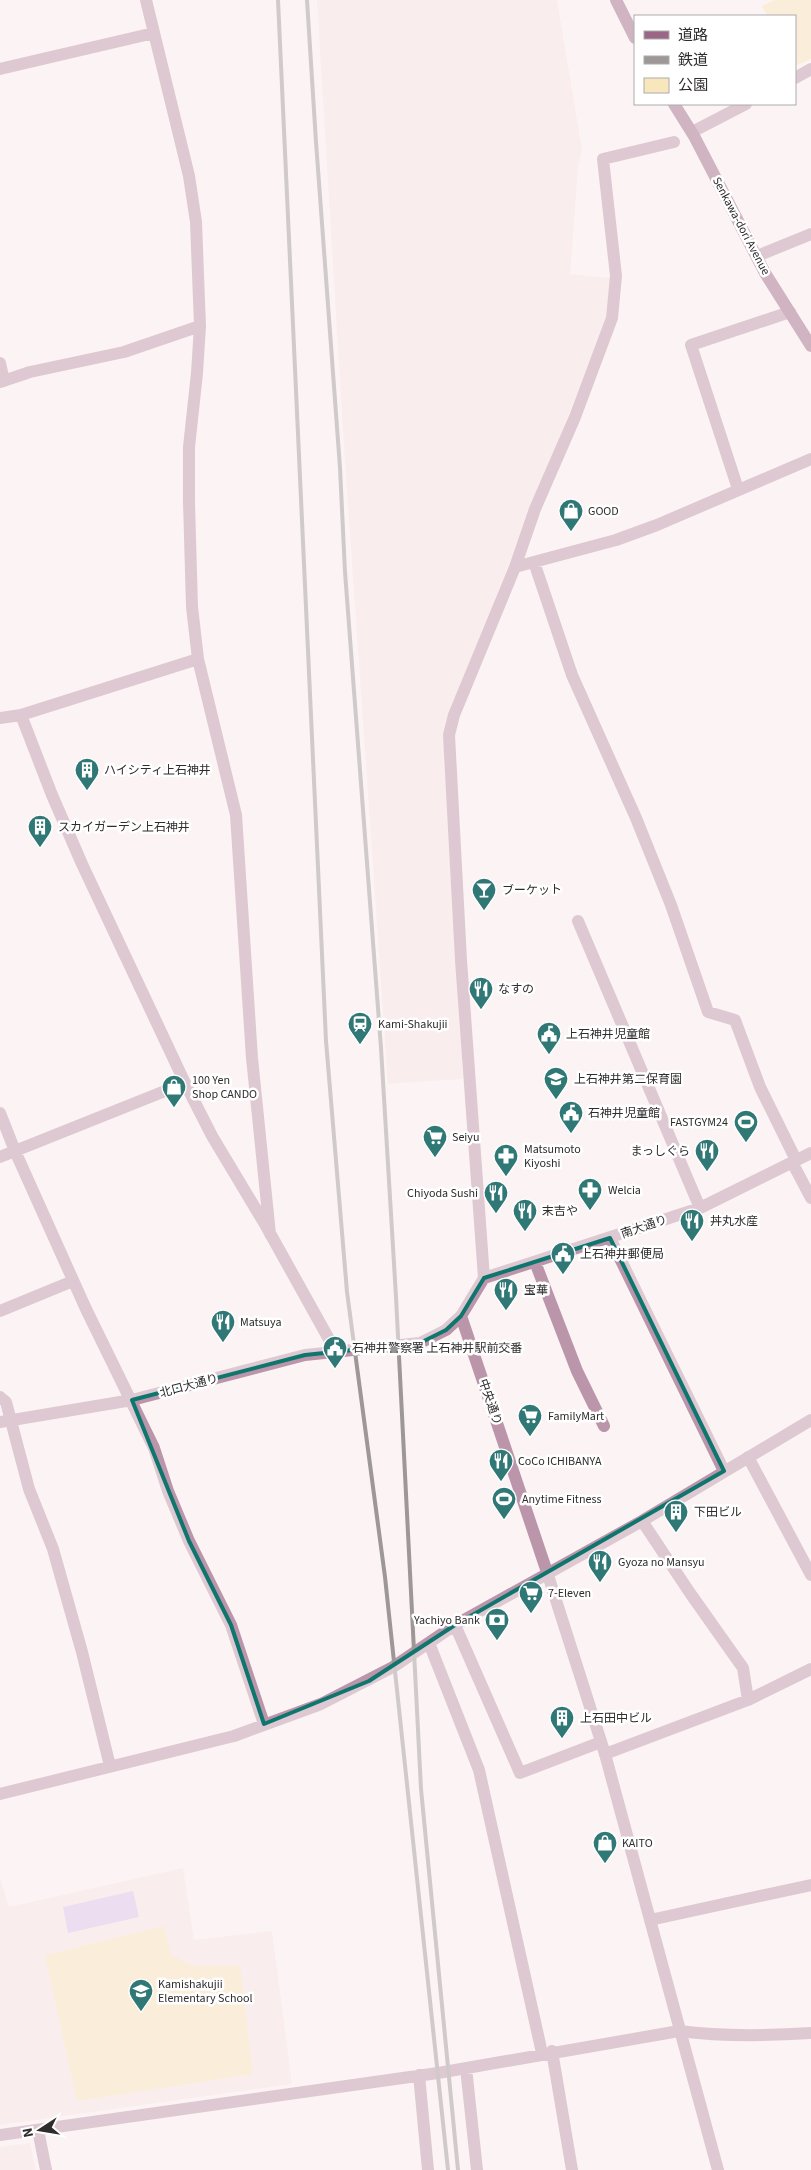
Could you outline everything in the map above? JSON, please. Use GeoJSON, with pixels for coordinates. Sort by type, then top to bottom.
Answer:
{"type":"FeatureCollection","features":[{"type":"Feature","properties":{"kind":"main road"},"geometry":{"type":"LineString","coordinates":[[616,0],[634,36]]}},
{"type":"Feature","properties":{"kind":"main road","name":"Senkawa-dori Avenue"},"geometry":{"type":"LineString","coordinates":[[675,105],[692,132],[757,256],[810,342]]}},
{"type":"Feature","properties":{"kind":"street"},"geometry":{"type":"LineString","coordinates":[[146,0],[189,176],[196,222],[200,326],[189,447],[192,608],[198,659],[236,815],[252,1058],[270,1234]]}},
{"type":"Feature","properties":{"kind":"street"},"geometry":{"type":"LineString","coordinates":[[0,69],[154,33]]}},
{"type":"Feature","properties":{"kind":"street"},"geometry":{"type":"LineString","coordinates":[[796,77],[811,69]]}},
{"type":"Feature","properties":{"kind":"street"},"geometry":{"type":"LineString","coordinates":[[692,132],[744,105]]}},
{"type":"Feature","properties":{"kind":"street"},"geometry":{"type":"LineString","coordinates":[[461,1316],[484,1278],[461,960],[449,735],[454,714],[515,568],[535,509],[575,417],[612,318],[616,276],[602,159],[674,142]]}},
{"type":"Feature","properties":{"kind":"street"},"geometry":{"type":"LineString","coordinates":[[757,256],[811,234]]}},
{"type":"Feature","properties":{"kind":"street"},"geometry":{"type":"LineString","coordinates":[[738,489],[692,346],[790,312]]}},
{"type":"Feature","properties":{"kind":"street"},"geometry":{"type":"LineString","coordinates":[[0,363],[2,382],[30,372],[124,352],[200,326]]}},
{"type":"Feature","properties":{"kind":"street"},"geometry":{"type":"LineString","coordinates":[[515,568],[616,540],[657,525],[811,459]]}},
{"type":"Feature","properties":{"kind":"street"},"geometry":{"type":"LineString","coordinates":[[534,562],[572,675],[636,818],[668,896],[708,1012],[735,1020],[760,1087],[811,1198]]}},
{"type":"Feature","properties":{"kind":"street"},"geometry":{"type":"LineString","coordinates":[[0,718],[21,715],[198,659]]}},
{"type":"Feature","properties":{"kind":"street"},"geometry":{"type":"LineString","coordinates":[[21,715],[52,795],[82,864],[185,1083],[212,1136],[335,1350]]}},
{"type":"Feature","properties":{"kind":"street"},"geometry":{"type":"LineString","coordinates":[[578,921],[612,1005],[700,1208]]}},
{"type":"Feature","properties":{"kind":"street"},"geometry":{"type":"LineString","coordinates":[[0,1157],[185,1083]]}},
{"type":"Feature","properties":{"kind":"street"},"geometry":{"type":"LineString","coordinates":[[0,1113],[73,1280],[154,1448],[189,1541],[231,1625],[264,1724]]}},
{"type":"Feature","properties":{"kind":"street","name":"南大通り"},"geometry":{"type":"LineString","coordinates":[[484,1278],[700,1208],[811,1153]]}},
{"type":"Feature","properties":{"kind":"street"},"geometry":{"type":"LineString","coordinates":[[610,1238],[724,1471]]}},
{"type":"Feature","properties":{"kind":"street"},"geometry":{"type":"LineString","coordinates":[[535,1262],[577,1371],[604,1426]]}},
{"type":"Feature","properties":{"kind":"street"},"geometry":{"type":"LineString","coordinates":[[0,1311],[73,1280]]}},
{"type":"Feature","properties":{"kind":"street","name":"北口大通り"},"geometry":{"type":"LineString","coordinates":[[5,1421],[132,1400],[305,1355],[335,1350],[420,1342],[446,1330],[461,1316]]}},
{"type":"Feature","properties":{"kind":"street","name":"中央通り"},"geometry":{"type":"LineString","coordinates":[[461,1316],[548,1575],[603,1748],[718,2170]]}},
{"type":"Feature","properties":{"kind":"street"},"geometry":{"type":"LineString","coordinates":[[0,1396],[6,1402],[5,1421],[29,1490],[53,1549],[82,1652],[110,1766]]}},
{"type":"Feature","properties":{"kind":"street"},"geometry":{"type":"LineString","coordinates":[[0,1794],[234,1736],[321,1704],[369,1681],[455,1625],[548,1575],[642,1521],[811,1420]]}},
{"type":"Feature","properties":{"kind":"street"},"geometry":{"type":"LineString","coordinates":[[748,1457],[811,1575]]}},
{"type":"Feature","properties":{"kind":"street"},"geometry":{"type":"LineString","coordinates":[[642,1521],[743,1668],[748,1700]]}},
{"type":"Feature","properties":{"kind":"street"},"geometry":{"type":"LineString","coordinates":[[455,1625],[520,1773],[748,1700],[811,1669]]}},
{"type":"Feature","properties":{"kind":"street"},"geometry":{"type":"LineString","coordinates":[[429,1643],[479,1770],[547,2052],[572,2170]]}},
{"type":"Feature","properties":{"kind":"street"},"geometry":{"type":"LineString","coordinates":[[650,1920],[811,1886]]}},
{"type":"Feature","properties":{"kind":"street"},"geometry":{"type":"LineString","coordinates":[[0,2136],[466,2068],[547,2052],[680,2030],[715,2036],[751,2037],[811,2033]]}},
{"type":"Feature","properties":{"kind":"street"},"geometry":{"type":"LineString","coordinates":[[466,2068],[476,2170]]}},
{"type":"Feature","properties":{"kind":"street"},"geometry":{"type":"LineString","coordinates":[[418,2075],[428,2170]]}},
{"type":"Feature","properties":{"kind":"street"},"geometry":{"type":"LineString","coordinates":[[38,2130],[46,2170]]}},
{"type":"Feature","properties":{"kind":"highlighted area"},"geometry":{"type":"Polygon","coordinates":[[[610,1238],[724,1471],[455,1625],[369,1681],[264,1724],[231,1625],[189,1541],[132,1400],[305,1355],[420,1343],[446,1330],[461,1316],[484,1278],[610,1238]]]}},
{"type":"Feature","properties":{"kind":"shaded area"},"geometry":{"type":"Polygon","coordinates":[[[317,0],[557,0],[582,150],[578,169],[570,274],[611,278],[607,319],[450,711],[445,751],[463,1079],[388,1084],[344,447],[317,0]]]}},
{"type":"Feature","properties":{"kind":"shaded area","name":"Kamishakujii Elementary School"},"geometry":{"type":"Polygon","coordinates":[[[183,1868],[194,1940],[272,1931],[292,2084],[0,2125],[0,1878],[9,1907],[183,1868]]]}},
{"type":"Feature","properties":{"kind":"shaded area"},"geometry":{"type":"Polygon","coordinates":[[[133,1891],[139,1917],[68,1933],[63,1907],[133,1891]]]}},
{"type":"Feature","properties":{"kind":"shaded area"},"geometry":{"type":"Polygon","coordinates":[[[30,2143],[36,2170],[0,2170],[0,2147],[30,2143]]]}},
{"type":"Feature","properties":{"kind":"green space"},"geometry":{"type":"Polygon","coordinates":[[[774,0],[811,0],[811,59],[796,66],[796,15],[766,15],[762,6],[774,0]]]}},
{"type":"Feature","properties":{"kind":"green space"},"geometry":{"type":"Polygon","coordinates":[[[164,1926],[171,1955],[194,1966],[240,1966],[253,2074],[77,2101],[45,1955],[164,1926]]]}},
{"type":"Feature","properties":{"kind":"railway"},"geometry":{"type":"LineString","coordinates":[[278,0],[326,1041],[347,1292],[385,1577],[448,2170]]}},
{"type":"Feature","properties":{"kind":"railway"},"geometry":{"type":"LineString","coordinates":[[307,0],[340,468],[345,572],[381,1048],[396,1297],[421,1789],[458,2170]]}},
{"type":"Feature","properties":{"kind":"place","name":"GOOD"},"geometry":{"type":"Point","coordinates":[571,532]}},
{"type":"Feature","properties":{"kind":"place","name":"ハイシティ上石神井"},"geometry":{"type":"Point","coordinates":[87,791]}},
{"type":"Feature","properties":{"kind":"place","name":"スカイガーデン上石神井"},"geometry":{"type":"Point","coordinates":[40,848]}},
{"type":"Feature","properties":{"kind":"place","name":"ブーケット"},"geometry":{"type":"Point","coordinates":[484,911]}},
{"type":"Feature","properties":{"kind":"place","name":"なすの"},"geometry":{"type":"Point","coordinates":[481,1010]}},
{"type":"Feature","properties":{"kind":"place","name":"Kami-Shakujii"},"geometry":{"type":"Point","coordinates":[360,1045]}},
{"type":"Feature","properties":{"kind":"place","name":"上石神井児童館"},"geometry":{"type":"Point","coordinates":[549,1055]}},
{"type":"Feature","properties":{"kind":"place","name":"上石神井第二保育園"},"geometry":{"type":"Point","coordinates":[556,1100]}},
{"type":"Feature","properties":{"kind":"place","name":"100 Yen Shop CANDO"},"geometry":{"type":"Point","coordinates":[174,1108]}},
{"type":"Feature","properties":{"kind":"place","name":"石神井児童館"},"geometry":{"type":"Point","coordinates":[571,1134]}},
{"type":"Feature","properties":{"kind":"place","name":"FASTGYM24"},"geometry":{"type":"Point","coordinates":[746,1143]}},
{"type":"Feature","properties":{"kind":"place","name":"Seiyu"},"geometry":{"type":"Point","coordinates":[435,1158]}},
{"type":"Feature","properties":{"kind":"place","name":"まっしぐら"},"geometry":{"type":"Point","coordinates":[707,1172]}},
{"type":"Feature","properties":{"kind":"place","name":"Matsumoto Kiyoshi"},"geometry":{"type":"Point","coordinates":[506,1177]}},
{"type":"Feature","properties":{"kind":"place","name":"Welcia"},"geometry":{"type":"Point","coordinates":[590,1211]}},
{"type":"Feature","properties":{"kind":"place","name":"Chiyoda Sushi"},"geometry":{"type":"Point","coordinates":[496,1214]}},
{"type":"Feature","properties":{"kind":"place","name":"末吉や"},"geometry":{"type":"Point","coordinates":[525,1232]}},
{"type":"Feature","properties":{"kind":"place","name":"丼丸水産"},"geometry":{"type":"Point","coordinates":[692,1242]}},
{"type":"Feature","properties":{"kind":"place","name":"上石神井郵便局"},"geometry":{"type":"Point","coordinates":[563,1275]}},
{"type":"Feature","properties":{"kind":"place","name":"宝華"},"geometry":{"type":"Point","coordinates":[506,1311]}},
{"type":"Feature","properties":{"kind":"place","name":"Matsuya"},"geometry":{"type":"Point","coordinates":[223,1343]}},
{"type":"Feature","properties":{"kind":"place","name":"石神井警察署 上石神井駅前交番"},"geometry":{"type":"Point","coordinates":[335,1369]}},
{"type":"Feature","properties":{"kind":"place","name":"FamilyMart"},"geometry":{"type":"Point","coordinates":[530,1437]}},
{"type":"Feature","properties":{"kind":"place","name":"CoCo ICHIBANYA"},"geometry":{"type":"Point","coordinates":[501,1482]}},
{"type":"Feature","properties":{"kind":"place","name":"Anytime Fitness"},"geometry":{"type":"Point","coordinates":[504,1520]}},
{"type":"Feature","properties":{"kind":"place","name":"下田ビル"},"geometry":{"type":"Point","coordinates":[676,1533]}},
{"type":"Feature","properties":{"kind":"place","name":"Gyoza no Mansyu"},"geometry":{"type":"Point","coordinates":[600,1583]}},
{"type":"Feature","properties":{"kind":"place","name":"7-Eleven"},"geometry":{"type":"Point","coordinates":[531,1614]}},
{"type":"Feature","properties":{"kind":"place","name":"Yachiyo Bank"},"geometry":{"type":"Point","coordinates":[497,1641]}},
{"type":"Feature","properties":{"kind":"place","name":"上石田中ビル"},"geometry":{"type":"Point","coordinates":[562,1739]}},
{"type":"Feature","properties":{"kind":"place","name":"KAITO"},"geometry":{"type":"Point","coordinates":[605,1864]}},
{"type":"Feature","properties":{"kind":"place","name":"Kamishakujii Elementary School"},"geometry":{"type":"Point","coordinates":[141,2012]}}]}
